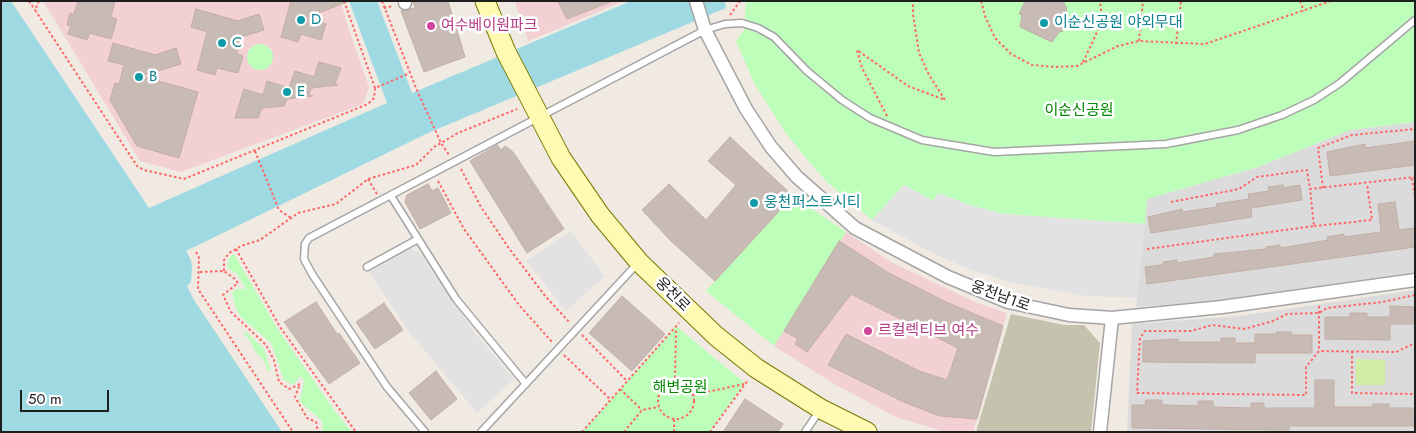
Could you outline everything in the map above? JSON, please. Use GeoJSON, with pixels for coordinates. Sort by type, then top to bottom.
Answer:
{"type":"FeatureCollection","features":[{"type":"Feature","properties":{"kind":"street","name":"웅천로"},"geometry":{"type":"LineString","coordinates":[[485,1],[506,52],[534,110],[579,186],[639,262],[688,312],[756,368],[821,409],[867,432]]}},
{"type":"Feature","properties":{"kind":"street","name":"웅천남1로"},"geometry":{"type":"LineString","coordinates":[[696,1],[704,27],[746,109],[771,146],[797,177],[854,228],[948,277],[1008,302],[1069,315],[1112,318],[1222,307],[1415,280]]}},
{"type":"Feature","properties":{"kind":"street"},"geometry":{"type":"LineString","coordinates":[[1100,432],[1112,318]]}},
{"type":"Feature","properties":{"kind":"lane"},"geometry":{"type":"LineString","coordinates":[[424,432],[387,387],[333,309],[304,259],[305,244],[309,238],[455,161],[534,110],[704,27],[725,24],[750,26],[774,37],[806,71],[842,100],[870,118],[922,140],[994,152],[1166,144],[1203,139],[1256,124],[1314,100],[1340,83],[1415,20]]}},
{"type":"Feature","properties":{"kind":"lane"},"geometry":{"type":"LineString","coordinates":[[391,196],[456,299],[526,384]]}},
{"type":"Feature","properties":{"kind":"lane"},"geometry":{"type":"LineString","coordinates":[[367,267],[418,239]]}},
{"type":"Feature","properties":{"kind":"lane"},"geometry":{"type":"LineString","coordinates":[[481,432],[639,262]]}},
{"type":"Feature","properties":{"kind":"lane"},"geometry":{"type":"LineString","coordinates":[[805,432],[821,409]]}},
{"type":"Feature","properties":{"kind":"path"},"geometry":{"type":"LineString","coordinates":[[30,1],[137,166],[144,170],[184,179],[368,104],[374,98],[374,88],[344,1]]}},
{"type":"Feature","properties":{"kind":"path"},"geometry":{"type":"LineString","coordinates":[[35,10],[39,1]]}},
{"type":"Feature","properties":{"kind":"path"},"geometry":{"type":"LineString","coordinates":[[382,1],[436,133],[455,161],[481,207],[508,248],[546,297],[627,382]]}},
{"type":"Feature","properties":{"kind":"path"},"geometry":{"type":"LineString","coordinates":[[725,24],[740,1]]}},
{"type":"Feature","properties":{"kind":"path"},"geometry":{"type":"LineString","coordinates":[[894,129],[862,68],[857,50],[908,86],[945,100],[929,75],[920,53],[913,14],[913,1]]}},
{"type":"Feature","properties":{"kind":"path"},"geometry":{"type":"LineString","coordinates":[[981,1],[985,16],[995,38],[1012,54],[1032,66],[1055,67],[1082,64],[1118,46],[1139,41],[1205,44],[1331,1]]}},
{"type":"Feature","properties":{"kind":"path"},"geometry":{"type":"LineString","coordinates":[[1082,64],[1100,26],[1102,18],[1100,1]]}},
{"type":"Feature","properties":{"kind":"path"},"geometry":{"type":"LineString","coordinates":[[1139,41],[1143,1]]}},
{"type":"Feature","properties":{"kind":"path"},"geometry":{"type":"LineString","coordinates":[[1176,44],[1181,1]]}},
{"type":"Feature","properties":{"kind":"path"},"geometry":{"type":"LineString","coordinates":[[1300,1],[1304,11]]}},
{"type":"Feature","properties":{"kind":"path"},"geometry":{"type":"LineString","coordinates":[[374,88],[410,73]]}},
{"type":"Feature","properties":{"kind":"path"},"geometry":{"type":"LineString","coordinates":[[224,271],[226,257],[236,250],[260,240],[304,210],[336,204],[368,179],[416,165],[422,161],[431,149],[441,143],[534,110]]}},
{"type":"Feature","properties":{"kind":"path"},"geometry":{"type":"LineString","coordinates":[[1323,188],[1318,148],[1352,136],[1415,129]]}},
{"type":"Feature","properties":{"kind":"path"},"geometry":{"type":"LineString","coordinates":[[255,151],[279,210],[291,218]]}},
{"type":"Feature","properties":{"kind":"path"},"geometry":{"type":"LineString","coordinates":[[1171,202],[1239,189],[1257,177],[1307,170],[1314,226]]}},
{"type":"Feature","properties":{"kind":"path"},"geometry":{"type":"LineString","coordinates":[[433,173],[464,229],[519,305],[558,349],[610,400]]}},
{"type":"Feature","properties":{"kind":"path"},"geometry":{"type":"LineString","coordinates":[[1310,189],[1413,177],[1415,197]]}},
{"type":"Feature","properties":{"kind":"path"},"geometry":{"type":"LineString","coordinates":[[368,179],[382,201]]}},
{"type":"Feature","properties":{"kind":"path"},"geometry":{"type":"LineString","coordinates":[[1147,250],[1314,226],[1372,220],[1367,183]]}},
{"type":"Feature","properties":{"kind":"path"},"geometry":{"type":"LineString","coordinates":[[236,250],[280,327],[356,432]]}},
{"type":"Feature","properties":{"kind":"path"},"geometry":{"type":"LineString","coordinates":[[196,252],[199,258],[200,272],[198,289],[293,432]]}},
{"type":"Feature","properties":{"kind":"path"},"geometry":{"type":"LineString","coordinates":[[200,272],[229,272],[238,283],[223,295],[232,312],[266,345],[274,360],[279,382],[289,389],[300,384],[295,397],[307,418],[316,422],[318,432]]}},
{"type":"Feature","properties":{"kind":"path"},"geometry":{"type":"LineString","coordinates":[[1319,293],[1319,313],[1320,351],[1306,367],[1306,395],[1137,393],[1140,338],[1144,331],[1191,331],[1212,325],[1244,328],[1273,321],[1287,314],[1319,313],[1327,308],[1382,302],[1415,295]]}},
{"type":"Feature","properties":{"kind":"path"},"geometry":{"type":"LineString","coordinates":[[584,431],[688,312]]}},
{"type":"Feature","properties":{"kind":"path"},"geometry":{"type":"LineString","coordinates":[[675,383],[676,326]]}},
{"type":"Feature","properties":{"kind":"path"},"geometry":{"type":"LineString","coordinates":[[1320,351],[1396,352],[1415,343]]}},
{"type":"Feature","properties":{"kind":"path"},"geometry":{"type":"LineString","coordinates":[[1352,351],[1352,393],[1415,394]]}},
{"type":"Feature","properties":{"kind":"path"},"geometry":{"type":"LineString","coordinates":[[710,432],[756,368]]}},
{"type":"Feature","properties":{"kind":"path"},"geometry":{"type":"LineString","coordinates":[[675,383],[686,386],[693,395],[693,406],[686,416],[674,419],[663,414],[659,407],[658,397],[660,391],[664,387],[675,383]]}},
{"type":"Feature","properties":{"kind":"path"},"geometry":{"type":"LineString","coordinates":[[693,395],[745,384]]}},
{"type":"Feature","properties":{"kind":"path"},"geometry":{"type":"LineString","coordinates":[[620,389],[642,410]]}},
{"type":"Feature","properties":{"kind":"path"},"geometry":{"type":"LineString","coordinates":[[624,432],[642,410],[659,407]]}},
{"type":"Feature","properties":{"kind":"path"},"geometry":{"type":"LineString","coordinates":[[674,419],[674,432]]}},
{"type":"Feature","properties":{"kind":"shaded area"},"geometry":{"type":"Polygon","coordinates":[[[43,1],[341,1],[369,87],[363,104],[181,172],[140,161],[43,1]]]}},
{"type":"Feature","properties":{"kind":"shaded area"},"geometry":{"type":"Polygon","coordinates":[[[515,1],[624,1],[528,41],[515,1]]]}},
{"type":"Feature","properties":{"kind":"shaded area"},"geometry":{"type":"Polygon","coordinates":[[[1415,122],[1415,272],[1205,302],[1136,307],[1147,199],[1258,167],[1350,130],[1415,122]]]}},
{"type":"Feature","properties":{"kind":"shaded area"},"geometry":{"type":"Polygon","coordinates":[[[904,185],[933,201],[938,193],[969,205],[1003,214],[1145,224],[1137,298],[1087,296],[1013,283],[969,269],[932,253],[872,220],[904,185]]]}},
{"type":"Feature","properties":{"kind":"shaded area"},"geometry":{"type":"Polygon","coordinates":[[[570,231],[605,276],[566,311],[527,261],[570,231]]]}},
{"type":"Feature","properties":{"kind":"shaded area"},"geometry":{"type":"Polygon","coordinates":[[[846,232],[891,262],[977,303],[1007,313],[973,432],[945,432],[896,417],[836,385],[774,346],[846,232]]]}},
{"type":"Feature","properties":{"kind":"shaded area"},"geometry":{"type":"Polygon","coordinates":[[[406,248],[419,252],[474,332],[514,379],[477,413],[411,334],[367,270],[406,248]]]}},
{"type":"Feature","properties":{"kind":"shaded area"},"geometry":{"type":"Polygon","coordinates":[[[1415,290],[1415,432],[1127,432],[1132,324],[1239,316],[1415,290]]]}},
{"type":"Feature","properties":{"kind":"shaded area"},"geometry":{"type":"Polygon","coordinates":[[[1011,314],[1064,325],[1084,325],[1100,343],[1091,432],[976,432],[1011,314]]]}},
{"type":"Feature","properties":{"kind":"green space","name":"이순신공원"},"geometry":{"type":"Polygon","coordinates":[[[746,1],[1415,1],[1415,122],[1350,130],[1258,167],[1147,199],[1145,224],[1003,214],[969,205],[938,193],[933,201],[904,185],[872,220],[827,182],[805,157],[785,132],[754,83],[736,41],[744,30],[746,1]]]}},
{"type":"Feature","properties":{"kind":"green space"},"geometry":{"type":"Polygon","coordinates":[[[260,44],[269,48],[273,57],[269,66],[260,70],[251,66],[247,57],[251,48],[260,44]]]}},
{"type":"Feature","properties":{"kind":"green space"},"geometry":{"type":"Polygon","coordinates":[[[793,196],[846,232],[774,346],[706,291],[793,196]]]}},
{"type":"Feature","properties":{"kind":"green space"},"geometry":{"type":"Polygon","coordinates":[[[234,254],[277,328],[334,410],[352,432],[323,432],[322,421],[300,402],[304,380],[300,376],[294,385],[284,380],[271,343],[241,317],[236,309],[232,293],[236,289],[246,289],[236,273],[227,268],[229,258],[234,254]]]}},
{"type":"Feature","properties":{"kind":"green space","name":"해변공원"},"geometry":{"type":"Polygon","coordinates":[[[676,326],[745,383],[710,432],[582,432],[676,326]]]}},
{"type":"Feature","properties":{"kind":"green space"},"geometry":{"type":"Polygon","coordinates":[[[245,331],[264,349],[271,371],[268,371],[265,362],[254,350],[250,340],[244,335],[245,331]]]}},
{"type":"Feature","properties":{"kind":"green space"},"geometry":{"type":"Polygon","coordinates":[[[1356,359],[1385,360],[1385,385],[1356,385],[1356,359]]]}},
{"type":"Feature","properties":{"kind":"water"},"geometry":{"type":"Polygon","coordinates":[[[1,1],[11,1],[149,208],[387,103],[349,1],[377,1],[412,93],[631,1],[725,1],[726,8],[428,133],[186,251],[191,260],[192,269],[191,282],[187,286],[194,300],[282,432],[1,432],[1,1]]]}},
{"type":"Feature","properties":{"kind":"building"},"geometry":{"type":"Polygon","coordinates":[[[78,1],[115,1],[111,17],[117,19],[111,39],[90,33],[87,40],[68,34],[71,26],[67,25],[70,13],[74,14],[78,1]]]}},
{"type":"Feature","properties":{"kind":"building","name":"D"},"geometry":{"type":"Polygon","coordinates":[[[291,1],[347,2],[305,18],[326,24],[321,40],[301,34],[298,42],[281,37],[291,1]]]}},
{"type":"Feature","properties":{"kind":"building","name":"여수베이원파크"},"geometry":{"type":"Polygon","coordinates":[[[413,1],[448,1],[465,57],[424,72],[401,11],[415,8],[413,1]]]}},
{"type":"Feature","properties":{"kind":"building"},"geometry":{"type":"Polygon","coordinates":[[[558,1],[610,1],[610,2],[567,19],[558,1]]]}},
{"type":"Feature","properties":{"kind":"building","name":"이순신공원 야외무대"},"geometry":{"type":"Polygon","coordinates":[[[1025,1],[1063,1],[1068,20],[1062,32],[1060,31],[1052,42],[1020,27],[1022,15],[1019,14],[1025,1]]]}},
{"type":"Feature","properties":{"kind":"building","name":"C"},"geometry":{"type":"Polygon","coordinates":[[[196,9],[238,21],[259,14],[264,30],[241,37],[237,54],[243,56],[238,73],[217,68],[215,75],[197,70],[207,32],[191,27],[196,9]]]}},
{"type":"Feature","properties":{"kind":"building"},"geometry":{"type":"Polygon","coordinates":[[[113,43],[155,55],[176,48],[181,64],[141,76],[198,92],[179,158],[137,146],[110,100],[115,83],[119,84],[124,65],[108,61],[113,43]]]}},
{"type":"Feature","properties":{"kind":"building","name":"E"},"geometry":{"type":"Polygon","coordinates":[[[319,62],[341,68],[335,84],[338,85],[311,88],[309,95],[313,96],[287,99],[284,106],[262,108],[258,118],[235,118],[244,89],[263,95],[267,81],[289,88],[295,71],[314,77],[319,62]]]}},
{"type":"Feature","properties":{"kind":"building","name":"웅천퍼스트시티"},"geometry":{"type":"Polygon","coordinates":[[[730,137],[793,196],[715,281],[671,241],[642,210],[669,184],[706,220],[736,185],[708,161],[730,137]]]}},
{"type":"Feature","properties":{"kind":"building"},"geometry":{"type":"Polygon","coordinates":[[[1415,141],[1415,165],[1330,176],[1327,152],[1365,144],[1365,148],[1415,141]]]}},
{"type":"Feature","properties":{"kind":"building"},"geometry":{"type":"Polygon","coordinates":[[[497,145],[501,150],[505,146],[513,152],[564,229],[527,253],[470,161],[497,145]]]}},
{"type":"Feature","properties":{"kind":"building"},"geometry":{"type":"Polygon","coordinates":[[[428,184],[432,191],[438,188],[451,213],[420,229],[405,202],[407,195],[428,184]]]}},
{"type":"Feature","properties":{"kind":"building"},"geometry":{"type":"Polygon","coordinates":[[[1283,185],[1283,188],[1300,185],[1302,200],[1251,208],[1252,217],[1151,233],[1148,217],[1182,209],[1182,212],[1217,207],[1216,204],[1249,199],[1248,194],[1269,191],[1268,187],[1283,185]]]}},
{"type":"Feature","properties":{"kind":"building"},"geometry":{"type":"Polygon","coordinates":[[[1395,202],[1399,230],[1415,228],[1415,247],[1147,284],[1145,267],[1163,265],[1163,262],[1177,260],[1177,263],[1214,257],[1214,254],[1266,249],[1266,247],[1280,245],[1280,248],[1328,240],[1327,237],[1344,234],[1344,237],[1381,232],[1378,204],[1395,202]]]}},
{"type":"Feature","properties":{"kind":"building"},"geometry":{"type":"Polygon","coordinates":[[[839,241],[887,272],[946,302],[1003,326],[977,419],[940,416],[906,403],[828,365],[846,334],[919,371],[947,380],[958,348],[851,294],[807,352],[795,344],[798,339],[784,331],[839,241]]]}},
{"type":"Feature","properties":{"kind":"building"},"geometry":{"type":"Polygon","coordinates":[[[622,296],[665,334],[632,371],[589,333],[622,296]]]}},
{"type":"Feature","properties":{"kind":"building"},"geometry":{"type":"Polygon","coordinates":[[[316,302],[337,334],[339,333],[360,363],[329,384],[284,322],[316,302]]]}},
{"type":"Feature","properties":{"kind":"building"},"geometry":{"type":"Polygon","coordinates":[[[384,303],[403,330],[375,349],[356,322],[384,303]]]}},
{"type":"Feature","properties":{"kind":"building"},"geometry":{"type":"Polygon","coordinates":[[[1390,306],[1415,307],[1415,324],[1390,324],[1390,340],[1325,339],[1325,317],[1350,317],[1350,313],[1367,313],[1367,317],[1390,317],[1390,306]]]}},
{"type":"Feature","properties":{"kind":"building"},"geometry":{"type":"Polygon","coordinates":[[[1277,332],[1291,332],[1291,335],[1312,335],[1312,353],[1255,353],[1255,363],[1143,362],[1143,341],[1178,339],[1178,342],[1221,342],[1221,338],[1235,338],[1235,343],[1255,343],[1255,334],[1277,334],[1277,332]]]}},
{"type":"Feature","properties":{"kind":"building"},"geometry":{"type":"Polygon","coordinates":[[[436,371],[457,399],[431,420],[409,393],[436,371]]]}},
{"type":"Feature","properties":{"kind":"building"},"geometry":{"type":"Polygon","coordinates":[[[1315,380],[1334,380],[1334,407],[1373,407],[1373,404],[1389,404],[1389,408],[1415,408],[1415,426],[1289,426],[1289,430],[1132,428],[1132,405],[1145,405],[1146,400],[1162,400],[1162,405],[1198,406],[1198,401],[1213,401],[1213,407],[1251,408],[1251,403],[1264,403],[1264,408],[1315,408],[1315,380]]]}},
{"type":"Feature","properties":{"kind":"building"},"geometry":{"type":"Polygon","coordinates":[[[745,399],[783,424],[778,432],[723,432],[745,399]]]}},
{"type":"Feature","properties":{"kind":"place","name":"D"},"geometry":{"type":"Point","coordinates":[301,20]}},
{"type":"Feature","properties":{"kind":"place","name":"이순신공원 야외무대"},"geometry":{"type":"Point","coordinates":[1044,23]}},
{"type":"Feature","properties":{"kind":"place","name":"여수베이원파크"},"geometry":{"type":"Point","coordinates":[431,26]}},
{"type":"Feature","properties":{"kind":"place","name":"C"},"geometry":{"type":"Point","coordinates":[222,43]}},
{"type":"Feature","properties":{"kind":"place","name":"B"},"geometry":{"type":"Point","coordinates":[139,77]}},
{"type":"Feature","properties":{"kind":"place","name":"E"},"geometry":{"type":"Point","coordinates":[287,92]}},
{"type":"Feature","properties":{"kind":"place","name":"웅천퍼스트시티"},"geometry":{"type":"Point","coordinates":[754,203]}},
{"type":"Feature","properties":{"kind":"place","name":"르컬렉티브 여수"},"geometry":{"type":"Point","coordinates":[868,331]}}]}
